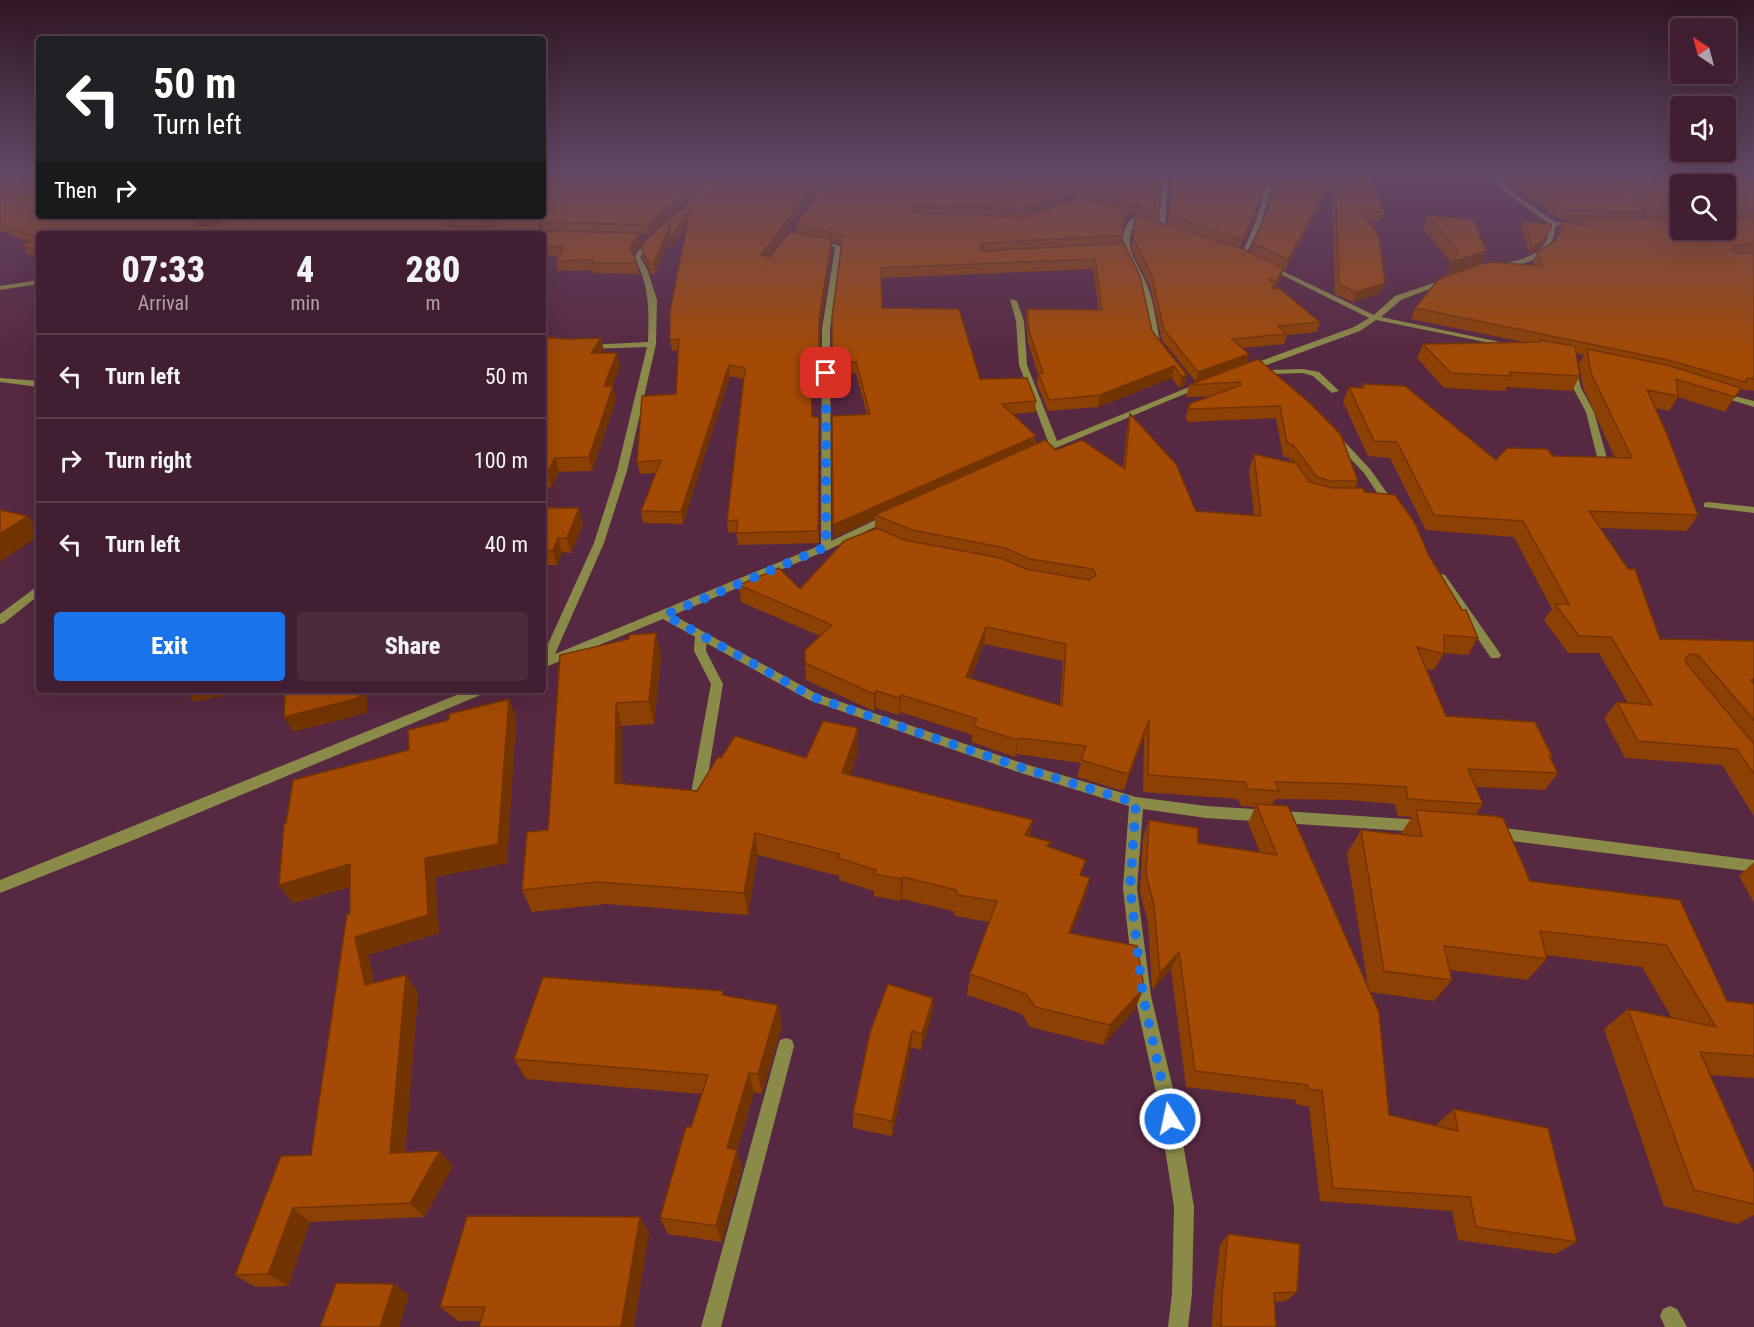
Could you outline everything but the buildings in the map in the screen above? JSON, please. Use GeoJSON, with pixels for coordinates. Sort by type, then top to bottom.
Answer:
{"type":"FeatureCollection","features":[{"type":"Feature","properties":{"kind":"street"},"geometry":{"type":"LineString","coordinates":[[546,660],[599,543],[622,471],[652,344],[653,300],[644,269],[637,257],[643,247],[659,232]]}},
{"type":"Feature","properties":{"kind":"street"},"geometry":{"type":"LineString","coordinates":[[1127,232],[1125,249],[1144,286],[1156,341],[1163,350]]}},
{"type":"Feature","properties":{"kind":"street"},"geometry":{"type":"LineString","coordinates":[[1243,255],[1254,232]]}},
{"type":"Feature","properties":{"kind":"street"},"geometry":{"type":"LineString","coordinates":[[1483,269],[1531,259],[1545,250],[1553,232]]}},
{"type":"Feature","properties":{"kind":"street"},"geometry":{"type":"LineString","coordinates":[[640,239],[651,239]]}},
{"type":"Feature","properties":{"kind":"street"},"geometry":{"type":"LineString","coordinates":[[808,241],[837,246],[826,329],[826,547]]}},
{"type":"Feature","properties":{"kind":"street"},"geometry":{"type":"LineString","coordinates":[[1114,250],[1125,249]]}},
{"type":"Feature","properties":{"kind":"street"},"geometry":{"type":"LineString","coordinates":[[1233,252],[1254,260]]}},
{"type":"Feature","properties":{"kind":"street"},"geometry":{"type":"LineString","coordinates":[[1264,265],[1375,318],[1519,346]]}},
{"type":"Feature","properties":{"kind":"street"},"geometry":{"type":"LineString","coordinates":[[1243,371],[1343,335],[1375,318],[1398,298],[1455,277]]}},
{"type":"Feature","properties":{"kind":"street"},"geometry":{"type":"LineString","coordinates":[[0,288],[36,282]]}},
{"type":"Feature","properties":{"kind":"street"},"geometry":{"type":"LineString","coordinates":[[1013,301],[1020,321],[1023,365],[1054,445]]}},
{"type":"Feature","properties":{"kind":"street"},"geometry":{"type":"LineString","coordinates":[[572,347],[652,344]]}},
{"type":"Feature","properties":{"kind":"street"},"geometry":{"type":"LineString","coordinates":[[1572,356],[1577,388],[1590,412],[1605,470]]}},
{"type":"Feature","properties":{"kind":"street"},"geometry":{"type":"LineString","coordinates":[[1263,364],[1275,376],[1303,371],[1316,374],[1335,391]]}},
{"type":"Feature","properties":{"kind":"street"},"geometry":{"type":"LineString","coordinates":[[1186,378],[1193,388]]}},
{"type":"Feature","properties":{"kind":"street"},"geometry":{"type":"LineString","coordinates":[[0,380],[36,384]]}},
{"type":"Feature","properties":{"kind":"street"},"geometry":{"type":"LineString","coordinates":[[1032,455],[1213,381]]}},
{"type":"Feature","properties":{"kind":"street"},"geometry":{"type":"LineString","coordinates":[[1713,391],[1754,404]]}},
{"type":"Feature","properties":{"kind":"street"},"geometry":{"type":"LineString","coordinates":[[1327,429],[1368,471],[1382,500],[1396,512]]}},
{"type":"Feature","properties":{"kind":"street"},"geometry":{"type":"LineString","coordinates":[[1708,505],[1754,510]]}},
{"type":"Feature","properties":{"kind":"street"},"geometry":{"type":"LineString","coordinates":[[546,663],[826,547],[903,512]]}},
{"type":"Feature","properties":{"kind":"street"},"geometry":{"type":"LineString","coordinates":[[859,531],[879,539]]}},
{"type":"Feature","properties":{"kind":"street"},"geometry":{"type":"LineString","coordinates":[[1436,569],[1495,655]]}},
{"type":"Feature","properties":{"kind":"street"},"geometry":{"type":"LineString","coordinates":[[0,620],[36,591]]}},
{"type":"Feature","properties":{"kind":"street"},"geometry":{"type":"LineString","coordinates":[[665,615],[813,697],[1026,769],[1136,803],[1206,812],[1435,827]]}},
{"type":"Feature","properties":{"kind":"street"},"geometry":{"type":"LineString","coordinates":[[698,793],[717,684],[700,651],[700,635]]}},
{"type":"Feature","properties":{"kind":"street"},"geometry":{"type":"LineString","coordinates":[[0,887],[474,693]]}},
{"type":"Feature","properties":{"kind":"street"},"geometry":{"type":"LineString","coordinates":[[1136,803],[1130,888],[1142,985],[1166,1097],[1184,1208],[1182,1294],[1178,1327]]}},
{"type":"Feature","properties":{"kind":"street"},"geometry":{"type":"LineString","coordinates":[[1481,831],[1754,866]]}},
{"type":"Feature","properties":{"kind":"street"},"geometry":{"type":"LineString","coordinates":[[711,1327],[786,1046]]}},
{"type":"Feature","properties":{"kind":"route"},"geometry":{"type":"LineString","coordinates":[[826,373],[826,547],[665,615],[813,697],[1026,769],[1136,803],[1130,888],[1143,996],[1170,1119]]}}]}
